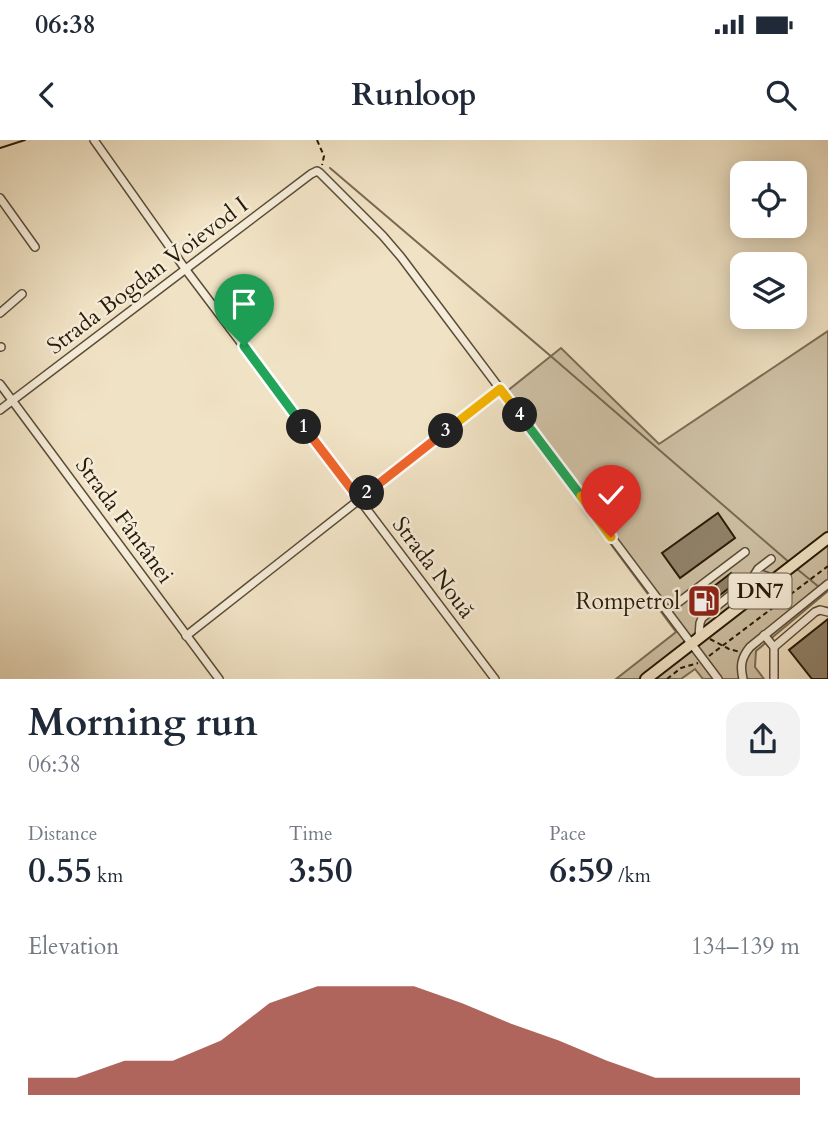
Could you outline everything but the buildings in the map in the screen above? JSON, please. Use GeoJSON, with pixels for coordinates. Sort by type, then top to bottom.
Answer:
{"type":"FeatureCollection","features":[{"type":"Feature","properties":{"kind":"highway","name":"DN7"},"geometry":{"type":"LineString","coordinates":[[646,679],[828,538]]}},
{"type":"Feature","properties":{"kind":"street","name":"Strada Nouă"},"geometry":{"type":"LineString","coordinates":[[93,140],[186,270],[495,679]]}},
{"type":"Feature","properties":{"kind":"street","name":"Strada Bogdan Voievod I"},"geometry":{"type":"LineString","coordinates":[[0,410],[317,172]]}},
{"type":"Feature","properties":{"kind":"street"},"geometry":{"type":"LineString","coordinates":[[317,172],[389,242],[667,611],[698,638]]}},
{"type":"Feature","properties":{"kind":"street"},"geometry":{"type":"LineString","coordinates":[[0,198],[35,247]]}},
{"type":"Feature","properties":{"kind":"street"},"geometry":{"type":"LineString","coordinates":[[0,313],[22,294]]}},
{"type":"Feature","properties":{"kind":"street","name":"Strada Fântânei"},"geometry":{"type":"LineString","coordinates":[[0,384],[219,679]]}},
{"type":"Feature","properties":{"kind":"street"},"geometry":{"type":"LineString","coordinates":[[186,636],[500,389]]}},
{"type":"Feature","properties":{"kind":"street"},"geometry":{"type":"LineString","coordinates":[[667,611],[744,552]]}},
{"type":"Feature","properties":{"kind":"street"},"geometry":{"type":"LineString","coordinates":[[718,679],[703,659],[698,638],[702,618],[771,559]]}},
{"type":"Feature","properties":{"kind":"street"},"geometry":{"type":"LineString","coordinates":[[753,577],[763,575],[775,579]]}},
{"type":"Feature","properties":{"kind":"street"},"geometry":{"type":"LineString","coordinates":[[743,679],[741,665],[744,654],[750,647],[828,584]]}},
{"type":"Feature","properties":{"kind":"street"},"geometry":{"type":"LineString","coordinates":[[774,647],[815,612],[828,611]]}},
{"type":"Feature","properties":{"kind":"street"},"geometry":{"type":"LineString","coordinates":[[764,635],[774,647],[774,679]]}},
{"type":"Feature","properties":{"kind":"path"},"geometry":{"type":"LineString","coordinates":[[317,140],[324,161],[317,172]]}},
{"type":"Feature","properties":{"kind":"path"},"geometry":{"type":"LineString","coordinates":[[667,679],[681,668],[699,662],[828,566]]}},
{"type":"Feature","properties":{"kind":"path"},"geometry":{"type":"LineString","coordinates":[[698,638],[744,654]]}},
{"type":"Feature","properties":{"kind":"shaded area"},"geometry":{"type":"Polygon","coordinates":[[[828,331],[828,591],[756,651],[755,667],[764,679],[703,679],[695,669],[681,679],[616,679],[676,632],[501,396],[561,348],[659,444],[828,331]]]}},
{"type":"Feature","properties":{"kind":"waterway"},"geometry":{"type":"LineString","coordinates":[[330,168],[790,563]]}},
{"type":"Feature","properties":{"kind":"waterway"},"geometry":{"type":"LineString","coordinates":[[797,569],[819,587]]}},
{"type":"Feature","properties":{"kind":"tram line"},"geometry":{"type":"LineString","coordinates":[[0,148],[25,140]]}},
{"type":"Feature","properties":{"kind":"place","name":"Rompetrol"},"geometry":{"type":"Point","coordinates":[704,601]}},
{"type":"Feature","properties":{"kind":"route"},"geometry":{"type":"LineString","coordinates":[[244,346],[359,499],[500,389],[611,537]]}}]}
